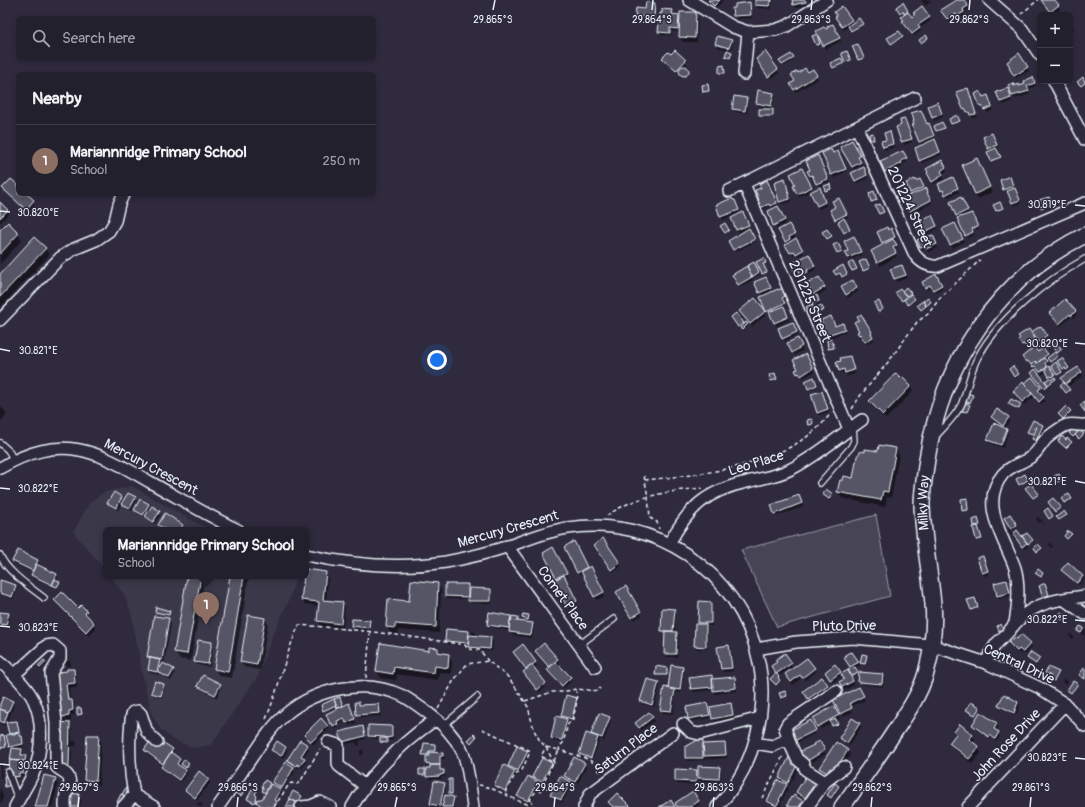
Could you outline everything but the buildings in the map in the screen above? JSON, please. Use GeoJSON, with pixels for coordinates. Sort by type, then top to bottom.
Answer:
{"type":"FeatureCollection","features":[{"type":"Feature","properties":{"kind":"street"},"geometry":{"type":"LineString","coordinates":[[689,0],[733,27],[748,32],[775,30],[787,26],[827,0]]}},
{"type":"Feature","properties":{"kind":"street"},"geometry":{"type":"LineString","coordinates":[[989,0],[1014,21],[1037,51]]}},
{"type":"Feature","properties":{"kind":"street"},"geometry":{"type":"LineString","coordinates":[[744,74],[748,32]]}},
{"type":"Feature","properties":{"kind":"street"},"geometry":{"type":"LineString","coordinates":[[1056,84],[1085,140]]}},
{"type":"Feature","properties":{"kind":"street"},"geometry":{"type":"LineString","coordinates":[[729,191],[915,98]]}},
{"type":"Feature","properties":{"kind":"street","name":"201224 Street"},"geometry":{"type":"LineString","coordinates":[[857,128],[915,255],[925,264],[938,266],[1085,203]]}},
{"type":"Feature","properties":{"kind":"street","name":"201225 Street"},"geometry":{"type":"LineString","coordinates":[[744,184],[838,403],[852,424]]}},
{"type":"Feature","properties":{"kind":"street"},"geometry":{"type":"LineString","coordinates":[[0,320],[60,258],[74,249],[96,240],[108,230],[115,222],[123,196]]}},
{"type":"Feature","properties":{"kind":"street","name":"Milky Way"},"geometry":{"type":"LineString","coordinates":[[842,807],[874,764],[912,705],[926,674],[931,645],[933,605],[924,538],[922,503],[929,445],[941,399],[954,369],[974,333],[999,302],[1022,278],[1040,263],[1085,235]]}},
{"type":"Feature","properties":{"kind":"street","name":"Leo Place"},"geometry":{"type":"LineString","coordinates":[[669,544],[678,527],[688,514],[704,499],[721,490],[772,476],[791,469],[809,458],[852,424]]}},
{"type":"Feature","properties":{"kind":"street"},"geometry":{"type":"LineString","coordinates":[[1015,623],[1017,609],[1017,582],[1015,568],[1006,549],[992,507],[993,492],[1004,473],[1032,456],[1047,438],[1062,427],[1068,424],[1085,425]]}},
{"type":"Feature","properties":{"kind":"street","name":"Mercury Crescent"},"geometry":{"type":"LineString","coordinates":[[0,468],[14,460],[36,452],[54,449],[68,449],[95,453],[131,471],[233,527]]}},
{"type":"Feature","properties":{"kind":"street","name":"Mercury Crescent"},"geometry":{"type":"LineString","coordinates":[[309,556],[353,564],[408,566],[448,561],[480,554],[555,530],[577,526],[597,526],[616,527],[646,533],[669,544],[699,562],[726,589],[742,613],[756,649],[761,671],[762,696],[760,718],[754,742],[746,765],[736,784],[727,797],[717,807]]}},
{"type":"Feature","properties":{"kind":"street","name":"Comet Place"},"geometry":{"type":"LineString","coordinates":[[507,546],[595,667]]}},
{"type":"Feature","properties":{"kind":"street"},"geometry":{"type":"LineString","coordinates":[[986,663],[995,645],[1010,631],[1015,623],[1037,607],[1051,601],[1085,596]]}},
{"type":"Feature","properties":{"kind":"street"},"geometry":{"type":"LineString","coordinates":[[1063,600],[1085,614]]}},
{"type":"Feature","properties":{"kind":"street","name":"Pluto Drive"},"geometry":{"type":"LineString","coordinates":[[756,649],[796,642],[853,638],[931,645]]}},
{"type":"Feature","properties":{"kind":"street"},"geometry":{"type":"LineString","coordinates":[[16,803],[35,769],[39,753],[39,719],[34,701],[5,670],[46,646],[53,645],[60,651],[60,658],[51,673],[56,723],[56,766],[66,774],[70,781],[70,788],[66,796],[65,807]]}},
{"type":"Feature","properties":{"kind":"street","name":"Central Drive"},"geometry":{"type":"LineString","coordinates":[[931,645],[986,663],[1040,688],[1065,704],[1085,726]]}},
{"type":"Feature","properties":{"kind":"street"},"geometry":{"type":"LineString","coordinates":[[218,807],[272,728],[281,719],[302,702],[325,692],[338,689],[365,688],[386,690],[402,696],[438,721],[454,737],[463,752],[473,807]]}},
{"type":"Feature","properties":{"kind":"street"},"geometry":{"type":"LineString","coordinates":[[825,782],[806,770],[803,764],[794,755],[785,728],[788,723],[836,691]]}},
{"type":"Feature","properties":{"kind":"street","name":"John Rose Drive"},"geometry":{"type":"LineString","coordinates":[[968,807],[1065,704]]}},
{"type":"Feature","properties":{"kind":"street"},"geometry":{"type":"LineString","coordinates":[[154,807],[134,795],[130,775],[131,718],[133,712],[138,711],[141,714],[147,732],[157,742]]}},
{"type":"Feature","properties":{"kind":"street"},"geometry":{"type":"LineString","coordinates":[[683,724],[691,732],[699,734],[760,718]]}},
{"type":"Feature","properties":{"kind":"street"},"geometry":{"type":"LineString","coordinates":[[352,807],[365,786],[386,762],[415,734],[438,721]]}},
{"type":"Feature","properties":{"kind":"street","name":"Saturn Place"},"geometry":{"type":"LineString","coordinates":[[584,807],[590,794],[673,733]]}},
{"type":"Feature","properties":{"kind":"street"},"geometry":{"type":"LineString","coordinates":[[328,742],[338,745],[339,766],[365,786]]}},
{"type":"Feature","properties":{"kind":"street"},"geometry":{"type":"LineString","coordinates":[[754,742],[773,746],[789,743]]}},
{"type":"Feature","properties":{"kind":"street"},"geometry":{"type":"LineString","coordinates":[[807,807],[825,782],[844,767]]}},
{"type":"Feature","properties":{"kind":"street"},"geometry":{"type":"LineString","coordinates":[[123,807],[134,795]]}},
{"type":"Feature","properties":{"kind":"street"},"geometry":{"type":"LineString","coordinates":[[301,807],[311,806],[320,802],[330,807]]}},
{"type":"Feature","properties":{"kind":"lane"},"geometry":{"type":"LineString","coordinates":[[929,445],[959,409],[977,358],[994,333],[1013,313],[1050,282],[1085,259]]}},
{"type":"Feature","properties":{"kind":"lane"},"geometry":{"type":"LineString","coordinates":[[820,484],[851,447],[854,440],[852,424]]}},
{"type":"Feature","properties":{"kind":"lane"},"geometry":{"type":"LineString","coordinates":[[0,443],[8,450],[14,460]]}},
{"type":"Feature","properties":{"kind":"lane"},"geometry":{"type":"LineString","coordinates":[[0,555],[8,568],[44,598]]}},
{"type":"Feature","properties":{"kind":"lane"},"geometry":{"type":"LineString","coordinates":[[579,645],[614,619]]}},
{"type":"Feature","properties":{"kind":"lane"},"geometry":{"type":"LineString","coordinates":[[438,721],[478,697]]}},
{"type":"Feature","properties":{"kind":"lane"},"geometry":{"type":"LineString","coordinates":[[8,772],[16,803]]}},
{"type":"Feature","properties":{"kind":"path"},"geometry":{"type":"LineString","coordinates":[[1014,21],[1038,0]]}},
{"type":"Feature","properties":{"kind":"path"},"geometry":{"type":"LineString","coordinates":[[852,424],[857,399],[889,361],[917,322],[928,314],[940,298],[981,259]]}},
{"type":"Feature","properties":{"kind":"path"},"geometry":{"type":"LineString","coordinates":[[645,480],[718,470],[775,455],[818,429],[838,403]]}},
{"type":"Feature","properties":{"kind":"path"},"geometry":{"type":"LineString","coordinates":[[644,476],[650,518],[657,522],[659,529]]}},
{"type":"Feature","properties":{"kind":"path"},"geometry":{"type":"LineString","coordinates":[[597,526],[610,514],[648,497],[663,493],[707,488]]}},
{"type":"Feature","properties":{"kind":"path"},"geometry":{"type":"LineString","coordinates":[[263,741],[264,723],[272,705],[289,649],[299,625],[370,632],[466,645],[468,649],[480,650],[488,661],[508,677],[525,702],[531,715],[534,730],[540,741],[546,747],[554,763]]}},
{"type":"Feature","properties":{"kind":"path"},"geometry":{"type":"LineString","coordinates":[[365,688],[370,632]]}},
{"type":"Feature","properties":{"kind":"path"},"geometry":{"type":"LineString","coordinates":[[438,721],[454,680],[466,664],[488,661]]}},
{"type":"Feature","properties":{"kind":"path"},"geometry":{"type":"LineString","coordinates":[[525,702],[552,692],[562,692],[576,689],[598,691],[600,688]]}},
{"type":"Feature","properties":{"kind":"path"},"geometry":{"type":"LineString","coordinates":[[476,784],[488,786],[504,795],[527,804],[536,791],[540,791],[554,763],[560,746],[563,743],[568,724],[573,719],[577,701],[576,689]]}},
{"type":"Feature","properties":{"kind":"path"},"geometry":{"type":"LineString","coordinates":[[482,729],[529,750],[530,752],[522,770],[515,775],[504,795]]}},
{"type":"Feature","properties":{"kind":"path"},"geometry":{"type":"LineString","coordinates":[[274,807],[291,783],[299,783],[324,743],[328,742]]}},
{"type":"Feature","properties":{"kind":"path"},"geometry":{"type":"LineString","coordinates":[[762,798],[784,756],[789,743]]}},
{"type":"Feature","properties":{"kind":"path"},"geometry":{"type":"LineString","coordinates":[[546,747],[588,759],[598,766],[597,770],[609,780]]}},
{"type":"Feature","properties":{"kind":"path"},"geometry":{"type":"LineString","coordinates":[[546,747],[541,756],[554,763]]}},
{"type":"Feature","properties":{"kind":"path"},"geometry":{"type":"LineString","coordinates":[[530,799],[534,807]]}},
{"type":"Feature","properties":{"kind":"shaded area"},"geometry":{"type":"Polygon","coordinates":[[[132,486],[204,527],[103,527],[103,567],[73,532],[89,503],[104,492],[132,486]]]}},
{"type":"Feature","properties":{"kind":"shaded area"},"geometry":{"type":"Polygon","coordinates":[[[876,515],[890,596],[777,627],[741,550],[876,515]]]}},
{"type":"Feature","properties":{"kind":"shaded area"},"geometry":{"type":"Polygon","coordinates":[[[112,579],[295,579],[290,598],[272,637],[258,676],[211,745],[193,748],[172,739],[160,729],[152,715],[142,674],[131,612],[123,593],[112,579]]]}},
{"type":"Feature","properties":{"kind":"place","name":"Mariannridge Primary School"},"geometry":{"type":"Point","coordinates":[206,625]}}]}
